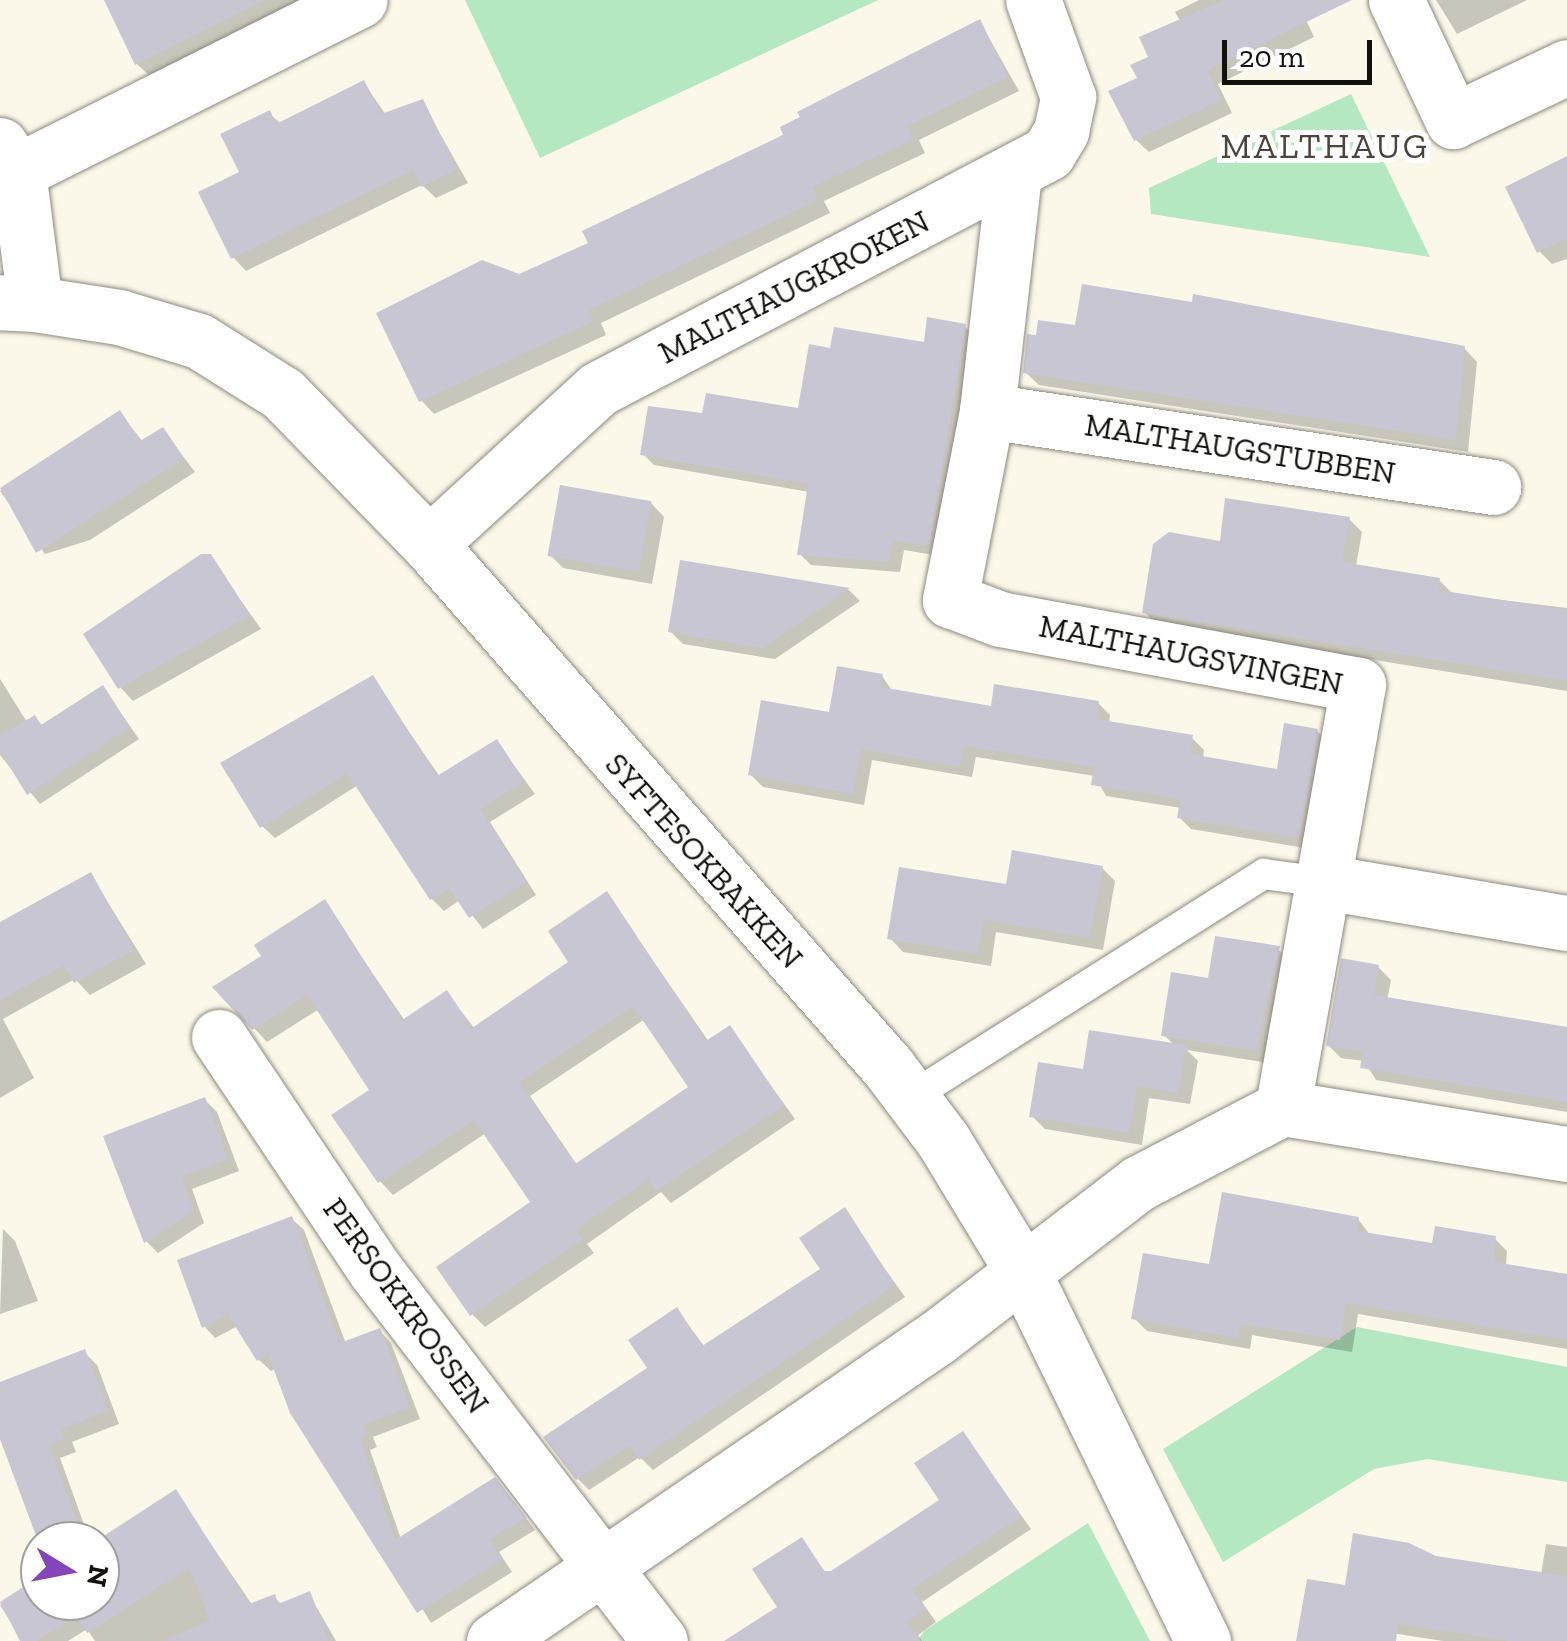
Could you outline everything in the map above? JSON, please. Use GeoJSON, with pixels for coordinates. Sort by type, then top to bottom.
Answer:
{"type":"FeatureCollection","features":[{"type":"Feature","properties":{"kind":"street"},"geometry":{"type":"LineString","coordinates":[[17,303],[9,158],[360,0]]}},
{"type":"Feature","properties":{"kind":"street","name":"MALTHAUGKROKEN"},"geometry":{"type":"LineString","coordinates":[[429,544],[598,390],[1048,153],[1062,131],[1068,97],[1033,0]]}},
{"type":"Feature","properties":{"kind":"street"},"geometry":{"type":"LineString","coordinates":[[1396,0],[1453,121],[1567,67]]}},
{"type":"Feature","properties":{"kind":"street"},"geometry":{"type":"LineString","coordinates":[[987,410],[1014,174]]}},
{"type":"Feature","properties":{"kind":"street","name":"SYFTESOKBAKKEN"},"geometry":{"type":"LineString","coordinates":[[17,303],[158,327],[244,364],[283,394],[429,544],[910,1097],[1022,1270],[1202,1641]]}},
{"type":"Feature","properties":{"kind":"street","name":"MALTHAUGSTUBBEN"},"geometry":{"type":"LineString","coordinates":[[987,410],[1493,487]]}},
{"type":"Feature","properties":{"kind":"street","name":"MALTHAUGSVINGEN"},"geometry":{"type":"LineString","coordinates":[[987,410],[950,600],[1000,620],[1358,685],[1283,1108]]}},
{"type":"Feature","properties":{"kind":"street"},"geometry":{"type":"LineString","coordinates":[[1324,882],[1567,923]]}},
{"type":"Feature","properties":{"kind":"street","name":"PERSOKKROSSEN"},"geometry":{"type":"LineString","coordinates":[[219,1037],[375,1270],[607,1566],[660,1641]]}},
{"type":"Feature","properties":{"kind":"street"},"geometry":{"type":"LineString","coordinates":[[494,1641],[607,1566],[657,1524],[938,1336],[1139,1184],[1283,1108],[1567,1154]]}},
{"type":"Feature","properties":{"kind":"lane"},"geometry":{"type":"LineString","coordinates":[[910,1097],[1264,874],[1324,882]]}},
{"type":"Feature","properties":{"kind":"green space"},"geometry":{"type":"Polygon","coordinates":[[[465,0],[878,0],[540,158],[465,0]]]}},
{"type":"Feature","properties":{"kind":"green space"},"geometry":{"type":"Polygon","coordinates":[[[1351,94],[1430,257],[1151,214],[1149,188],[1351,94]]]}},
{"type":"Feature","properties":{"kind":"green space"},"geometry":{"type":"Polygon","coordinates":[[[1357,1327],[1567,1367],[1567,1482],[1428,1459],[1374,1469],[1223,1562],[1163,1449],[1357,1327]]]}},
{"type":"Feature","properties":{"kind":"green space"},"geometry":{"type":"Polygon","coordinates":[[[1088,1523],[1150,1641],[918,1641],[924,1631],[1088,1523]]]}},
{"type":"Feature","properties":{"kind":"building"},"geometry":{"type":"Polygon","coordinates":[[[104,0],[265,0],[135,65],[104,0]]]}},
{"type":"Feature","properties":{"kind":"building"},"geometry":{"type":"Polygon","coordinates":[[[1224,0],[1352,0],[1207,70],[1221,100],[1134,141],[1108,91],[1137,78],[1130,65],[1148,57],[1139,37],[1224,0]]]}},
{"type":"Feature","properties":{"kind":"building"},"geometry":{"type":"Polygon","coordinates":[[[980,19],[1008,77],[907,126],[913,139],[812,187],[818,200],[589,310],[594,321],[419,402],[376,313],[482,260],[519,274],[588,243],[582,231],[783,135],[780,127],[800,117],[797,112],[980,19]]]}},
{"type":"Feature","properties":{"kind":"building"},"geometry":{"type":"Polygon","coordinates":[[[364,80],[381,114],[423,99],[457,169],[421,187],[413,170],[231,259],[198,192],[239,172],[220,134],[270,110],[276,124],[364,80]]]}},
{"type":"Feature","properties":{"kind":"building"},"geometry":{"type":"Polygon","coordinates":[[[1567,156],[1567,238],[1537,253],[1505,187],[1567,156]]]}},
{"type":"Feature","properties":{"kind":"building"},"geometry":{"type":"Polygon","coordinates":[[[1082,284],[1192,302],[1193,294],[1465,346],[1456,440],[1023,373],[1027,334],[1036,335],[1038,320],[1075,325],[1082,284]]]}},
{"type":"Feature","properties":{"kind":"building"},"geometry":{"type":"Polygon","coordinates":[[[927,317],[966,324],[929,546],[893,540],[889,562],[797,555],[808,484],[640,455],[648,406],[702,413],[706,393],[798,408],[809,344],[830,348],[834,327],[924,342],[927,317]]]}},
{"type":"Feature","properties":{"kind":"building"},"geometry":{"type":"Polygon","coordinates":[[[120,410],[140,441],[163,427],[184,458],[36,553],[0,488],[120,410]]]}},
{"type":"Feature","properties":{"kind":"building"},"geometry":{"type":"Polygon","coordinates":[[[560,485],[652,501],[639,572],[547,556],[560,485]]]}},
{"type":"Feature","properties":{"kind":"building"},"geometry":{"type":"Polygon","coordinates":[[[1225,498],[1350,517],[1342,562],[1440,578],[1438,590],[1567,610],[1567,681],[1142,613],[1153,544],[1169,532],[1220,541],[1225,498]]]}},
{"type":"Feature","properties":{"kind":"building"},"geometry":{"type":"Polygon","coordinates":[[[201,554],[211,554],[250,615],[118,689],[83,634],[201,554]]]}},
{"type":"Feature","properties":{"kind":"building"},"geometry":{"type":"Polygon","coordinates":[[[680,560],[850,588],[762,648],[668,632],[680,560]]]}},
{"type":"Feature","properties":{"kind":"building"},"geometry":{"type":"Polygon","coordinates":[[[837,666],[883,674],[881,687],[991,706],[994,684],[1099,701],[1096,719],[1193,735],[1190,754],[1277,769],[1284,723],[1318,729],[1299,838],[1177,818],[1180,799],[1091,785],[1094,767],[964,746],[960,767],[861,749],[853,794],[748,775],[761,700],[829,712],[837,666]]]}},
{"type":"Feature","properties":{"kind":"building"},"geometry":{"type":"Polygon","coordinates":[[[373,675],[437,776],[497,739],[524,781],[480,809],[526,882],[469,918],[449,888],[430,900],[347,773],[260,828],[220,763],[373,675]]]}},
{"type":"Feature","properties":{"kind":"building"},"geometry":{"type":"Polygon","coordinates":[[[103,685],[130,727],[27,795],[0,751],[0,736],[35,715],[41,725],[103,685]]]}},
{"type":"Feature","properties":{"kind":"building"},"geometry":{"type":"Polygon","coordinates":[[[1012,850],[1103,866],[1090,938],[984,920],[978,954],[887,939],[899,867],[1006,884],[1012,850]]]}},
{"type":"Feature","properties":{"kind":"building"},"geometry":{"type":"Polygon","coordinates":[[[91,872],[134,950],[74,983],[64,965],[0,1000],[0,922],[91,872]]]}},
{"type":"Feature","properties":{"kind":"building"},"geometry":{"type":"Polygon","coordinates":[[[607,891],[706,1041],[730,1025],[784,1105],[656,1191],[648,1179],[576,1230],[582,1239],[470,1316],[436,1267],[530,1202],[474,1120],[378,1183],[331,1115],[369,1090],[307,995],[252,1030],[212,987],[261,956],[254,945],[325,899],[402,1020],[447,990],[472,1028],[568,962],[548,931],[607,891]],[[633,1006],[519,1082],[575,1164],[688,1087],[633,1006]]]}},
{"type":"Feature","properties":{"kind":"building"},"geometry":{"type":"Polygon","coordinates":[[[1215,936],[1280,946],[1256,1051],[1161,1036],[1171,972],[1208,978],[1215,936]]]}},
{"type":"Feature","properties":{"kind":"building"},"geometry":{"type":"Polygon","coordinates":[[[1341,958],[1379,965],[1374,995],[1567,1027],[1567,1102],[1360,1068],[1363,1052],[1326,1046],[1341,958]]]}},
{"type":"Feature","properties":{"kind":"building"},"geometry":{"type":"Polygon","coordinates":[[[1089,1030],[1186,1045],[1178,1093],[1137,1086],[1129,1133],[1029,1117],[1038,1062],[1083,1069],[1089,1030]]]}},
{"type":"Feature","properties":{"kind":"building"},"geometry":{"type":"Polygon","coordinates":[[[205,1097],[228,1159],[181,1177],[194,1210],[144,1243],[103,1136],[205,1097]]]}},
{"type":"Feature","properties":{"kind":"building"},"geometry":{"type":"Polygon","coordinates":[[[1222,1192],[1359,1217],[1357,1231],[1432,1243],[1435,1226],[1496,1236],[1494,1262],[1567,1274],[1567,1340],[1346,1303],[1340,1340],[1240,1324],[1238,1338],[1131,1319],[1143,1253],[1209,1264],[1222,1192]]]}},
{"type":"Feature","properties":{"kind":"building"},"geometry":{"type":"Polygon","coordinates":[[[845,1207],[895,1285],[639,1460],[630,1445],[576,1480],[543,1437],[647,1368],[628,1340],[677,1307],[702,1346],[820,1269],[799,1238],[845,1207]]]}},
{"type":"Feature","properties":{"kind":"building"},"geometry":{"type":"Polygon","coordinates":[[[292,1216],[340,1343],[380,1328],[410,1407],[363,1425],[367,1436],[360,1438],[395,1540],[495,1477],[526,1517],[489,1540],[502,1559],[417,1613],[290,1413],[268,1354],[257,1361],[228,1315],[202,1328],[177,1260],[292,1216]]]}},
{"type":"Feature","properties":{"kind":"building"},"geometry":{"type":"Polygon","coordinates":[[[85,1349],[108,1411],[61,1429],[64,1439],[49,1445],[77,1521],[31,1521],[0,1439],[0,1382],[85,1349]]]}},
{"type":"Feature","properties":{"kind":"building"},"geometry":{"type":"Polygon","coordinates":[[[963,1431],[1021,1516],[912,1589],[926,1609],[907,1622],[921,1641],[724,1641],[777,1607],[752,1569],[802,1537],[824,1571],[831,1571],[939,1500],[914,1463],[963,1431]]]}},
{"type":"Feature","properties":{"kind":"building"},"geometry":{"type":"Polygon","coordinates":[[[176,1489],[249,1604],[275,1594],[278,1604],[310,1591],[329,1641],[163,1641],[210,1620],[189,1568],[120,1612],[120,1525],[176,1489]]]}},
{"type":"Feature","properties":{"kind":"building"},"geometry":{"type":"Polygon","coordinates":[[[1353,1533],[1409,1543],[1436,1556],[1567,1576],[1567,1641],[1509,1641],[1398,1624],[1396,1641],[1296,1641],[1307,1579],[1345,1585],[1353,1533]]]}},
{"type":"Feature","properties":{"kind":"building"},"geometry":{"type":"Polygon","coordinates":[[[20,1589],[20,1621],[68,1621],[36,1641],[20,1641],[0,1602],[20,1589]]]}},
{"type":"Feature","properties":{"kind":"building"},"geometry":{"type":"Polygon","coordinates":[[[79,1621],[106,1621],[87,1633],[79,1621]]]}},
{"type":"Feature","properties":{"kind":"district","name":"MALTHAUG"},"geometry":{"type":"Point","coordinates":[1325,146]}}]}
